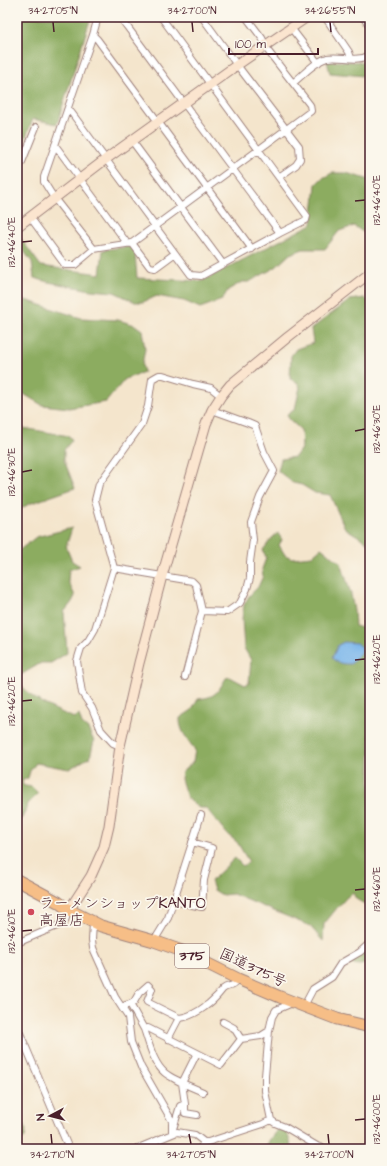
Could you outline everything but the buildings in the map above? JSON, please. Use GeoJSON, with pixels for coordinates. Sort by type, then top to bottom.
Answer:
{"type":"FeatureCollection","features":[{"type":"Feature","properties":{"kind":"highway","name":"国道375号"},"geometry":{"type":"LineString","coordinates":[[17,880],[93,923],[182,951],[238,979],[304,1006],[337,1019],[370,1027]]}},
{"type":"Feature","properties":{"kind":"street"},"geometry":{"type":"LineString","coordinates":[[94,249],[54,198],[44,182],[44,177],[98,17]]}},
{"type":"Feature","properties":{"kind":"street"},"geometry":{"type":"LineString","coordinates":[[120,17],[280,233]]}},
{"type":"Feature","properties":{"kind":"street"},"geometry":{"type":"LineString","coordinates":[[67,110],[71,112],[174,254],[191,275],[201,276],[306,220],[307,216],[161,17]]}},
{"type":"Feature","properties":{"kind":"street"},"geometry":{"type":"LineString","coordinates":[[202,17],[299,146],[300,159],[296,165],[279,177]]}},
{"type":"Feature","properties":{"kind":"street"},"geometry":{"type":"LineString","coordinates":[[30,217],[65,265],[75,265],[94,249],[129,243],[287,130],[311,111],[310,105],[268,51],[262,38],[246,17]]}},
{"type":"Feature","properties":{"kind":"street"},"geometry":{"type":"LineString","coordinates":[[17,227],[106,159],[265,45],[307,17]]}},
{"type":"Feature","properties":{"kind":"street"},"geometry":{"type":"LineString","coordinates":[[325,17],[349,52],[351,58]]}},
{"type":"Feature","properties":{"kind":"street"},"geometry":{"type":"LineString","coordinates":[[364,17],[370,26]]}},
{"type":"Feature","properties":{"kind":"street"},"geometry":{"type":"LineString","coordinates":[[291,28],[318,63]]}},
{"type":"Feature","properties":{"kind":"street"},"geometry":{"type":"LineString","coordinates":[[93,35],[252,249]]}},
{"type":"Feature","properties":{"kind":"street"},"geometry":{"type":"LineString","coordinates":[[293,83],[318,63],[327,58],[351,58],[360,60],[370,54]]}},
{"type":"Feature","properties":{"kind":"street"},"geometry":{"type":"LineString","coordinates":[[17,169],[22,162],[36,128]]}},
{"type":"Feature","properties":{"kind":"street"},"geometry":{"type":"LineString","coordinates":[[132,141],[223,264]]}},
{"type":"Feature","properties":{"kind":"street"},"geometry":{"type":"LineString","coordinates":[[55,145],[129,243],[150,268],[155,268],[174,254]]}},
{"type":"Feature","properties":{"kind":"street"},"geometry":{"type":"LineString","coordinates":[[17,943],[64,924],[69,910],[91,876],[104,847],[109,826],[120,746],[139,664],[162,576],[206,424],[212,410],[221,396],[239,377],[370,273]]}},
{"type":"Feature","properties":{"kind":"street"},"geometry":{"type":"LineString","coordinates":[[120,746],[113,743],[102,730],[92,708],[82,693],[77,661],[77,656],[81,648],[95,629],[114,568],[97,512],[95,500],[96,494],[99,484],[142,424],[148,406],[152,379],[159,375],[163,375],[211,388],[221,396]]}},
{"type":"Feature","properties":{"kind":"street"},"geometry":{"type":"LineString","coordinates":[[202,611],[227,612],[240,603],[247,589],[250,578],[250,562],[253,540],[251,522],[260,497],[274,471],[264,452],[255,426],[212,410]]}},
{"type":"Feature","properties":{"kind":"street"},"geometry":{"type":"LineString","coordinates":[[114,568],[192,581],[196,583],[202,611],[185,677]]}},
{"type":"Feature","properties":{"kind":"street"},"geometry":{"type":"LineString","coordinates":[[154,941],[168,918],[201,815]]}},
{"type":"Feature","properties":{"kind":"street"},"geometry":{"type":"LineString","coordinates":[[173,901],[202,907],[204,880],[212,848],[192,842]]}},
{"type":"Feature","properties":{"kind":"street"},"geometry":{"type":"LineString","coordinates":[[93,923],[93,948],[120,1006],[128,1017],[131,1042],[141,1067],[172,1121],[173,1131]]}},
{"type":"Feature","properties":{"kind":"street"},"geometry":{"type":"LineString","coordinates":[[304,1006],[313,989],[332,977],[341,963],[360,952],[370,943]]}},
{"type":"Feature","properties":{"kind":"street"},"geometry":{"type":"LineString","coordinates":[[120,1006],[134,1002],[139,993],[148,985],[152,989],[147,1002],[179,1018],[201,1009],[224,988],[235,984],[238,979]]}},
{"type":"Feature","properties":{"kind":"street"},"geometry":{"type":"LineString","coordinates":[[292,1001],[290,1004],[276,1010],[272,1017],[269,1031],[265,1091],[271,1120],[317,1146],[327,1149]]}},
{"type":"Feature","properties":{"kind":"street"},"geometry":{"type":"LineString","coordinates":[[130,1004],[144,1029],[160,1068],[166,1074],[182,1083],[203,1092]]}},
{"type":"Feature","properties":{"kind":"street"},"geometry":{"type":"LineString","coordinates":[[168,1039],[179,1018]]}},
{"type":"Feature","properties":{"kind":"street"},"geometry":{"type":"LineString","coordinates":[[223,1022],[234,1028],[241,1039]]}},
{"type":"Feature","properties":{"kind":"street"},"geometry":{"type":"LineString","coordinates":[[17,1026],[69,1149]]}},
{"type":"Feature","properties":{"kind":"street"},"geometry":{"type":"LineString","coordinates":[[144,1029],[148,1028],[221,1065],[241,1039],[261,1036],[269,1031]]}},
{"type":"Feature","properties":{"kind":"street"},"geometry":{"type":"LineString","coordinates":[[197,1053],[182,1083],[185,1113],[197,1115]]}},
{"type":"Feature","properties":{"kind":"street"},"geometry":{"type":"LineString","coordinates":[[173,1131],[180,1106],[185,1104]]}},
{"type":"Feature","properties":{"kind":"street"},"geometry":{"type":"LineString","coordinates":[[136,1149],[173,1131],[195,1135],[204,1142],[208,1142],[271,1120]]}},
{"type":"Feature","properties":{"kind":"street"},"geometry":{"type":"LineString","coordinates":[[200,1149],[204,1142]]}},
{"type":"Feature","properties":{"kind":"green space"},"geometry":{"type":"Polygon","coordinates":[[[17,17],[91,17],[57,124],[33,119],[17,159],[17,17]]]}},
{"type":"Feature","properties":{"kind":"green space"},"geometry":{"type":"Polygon","coordinates":[[[370,57],[370,78],[364,76],[330,73],[327,61],[363,62],[370,57]]]}},
{"type":"Feature","properties":{"kind":"green space"},"geometry":{"type":"Polygon","coordinates":[[[332,173],[346,173],[370,180],[370,234],[366,234],[354,226],[339,231],[325,249],[303,249],[290,254],[276,267],[249,282],[242,282],[228,290],[222,300],[200,308],[184,301],[157,296],[143,302],[135,302],[114,292],[91,290],[34,278],[32,262],[17,242],[18,235],[41,266],[100,274],[103,250],[131,246],[135,253],[137,278],[202,281],[312,224],[316,184],[321,179],[332,173]]]}},
{"type":"Feature","properties":{"kind":"green space"},"geometry":{"type":"Polygon","coordinates":[[[19,298],[81,318],[118,320],[135,325],[142,330],[145,349],[142,365],[144,372],[125,379],[106,402],[69,408],[42,405],[17,390],[17,302],[19,298]]]}},
{"type":"Feature","properties":{"kind":"green space"},"geometry":{"type":"Polygon","coordinates":[[[365,298],[370,303],[370,546],[366,541],[345,528],[330,495],[315,493],[302,485],[293,483],[278,471],[281,459],[295,457],[302,447],[301,430],[290,420],[287,415],[295,409],[300,387],[297,382],[290,379],[291,356],[296,349],[313,343],[311,329],[350,300],[365,298]]]}},
{"type":"Feature","properties":{"kind":"green space"},"geometry":{"type":"Polygon","coordinates":[[[17,427],[69,436],[72,440],[64,450],[64,460],[75,488],[29,504],[17,511],[17,427]]]}},
{"type":"Feature","properties":{"kind":"green space"},"geometry":{"type":"Polygon","coordinates":[[[72,528],[66,547],[72,561],[80,566],[69,570],[68,581],[75,596],[64,612],[67,653],[51,663],[41,663],[19,676],[21,684],[40,702],[74,718],[79,715],[82,724],[88,729],[94,741],[90,757],[69,769],[36,763],[30,771],[28,778],[23,780],[22,784],[32,787],[38,793],[28,804],[22,818],[17,822],[17,552],[36,537],[72,528]]]}},
{"type":"Feature","properties":{"kind":"green space"},"geometry":{"type":"Polygon","coordinates":[[[278,533],[282,540],[279,545],[285,555],[292,558],[312,556],[321,548],[341,563],[351,594],[355,626],[362,628],[367,625],[370,612],[370,907],[356,899],[353,893],[347,897],[324,924],[323,941],[310,926],[233,894],[222,895],[214,890],[211,881],[235,858],[243,866],[249,862],[237,842],[228,835],[206,808],[199,808],[187,798],[181,779],[182,772],[193,762],[195,750],[182,731],[180,718],[192,710],[198,699],[209,697],[215,693],[226,678],[230,677],[245,685],[249,683],[251,660],[244,648],[242,619],[244,605],[249,596],[258,587],[263,576],[262,569],[266,558],[263,550],[278,533]]]}},
{"type":"Feature","properties":{"kind":"green space"},"geometry":{"type":"Polygon","coordinates":[[[370,945],[370,963],[360,965],[349,964],[370,945]]]}},
{"type":"Feature","properties":{"kind":"green space"},"geometry":{"type":"Polygon","coordinates":[[[17,1109],[26,1129],[25,1137],[17,1147],[17,1109]]]}},
{"type":"Feature","properties":{"kind":"green space"},"geometry":{"type":"Polygon","coordinates":[[[277,1130],[286,1131],[291,1149],[265,1149],[277,1130]]]}},
{"type":"Feature","properties":{"kind":"water"},"geometry":{"type":"Polygon","coordinates":[[[344,642],[357,643],[362,647],[362,651],[351,664],[341,663],[332,658],[338,645],[344,642]]]}},
{"type":"Feature","properties":{"kind":"place","name":"ラーメンショップKANTO 高屋店"},"geometry":{"type":"Point","coordinates":[31,912]}}]}
